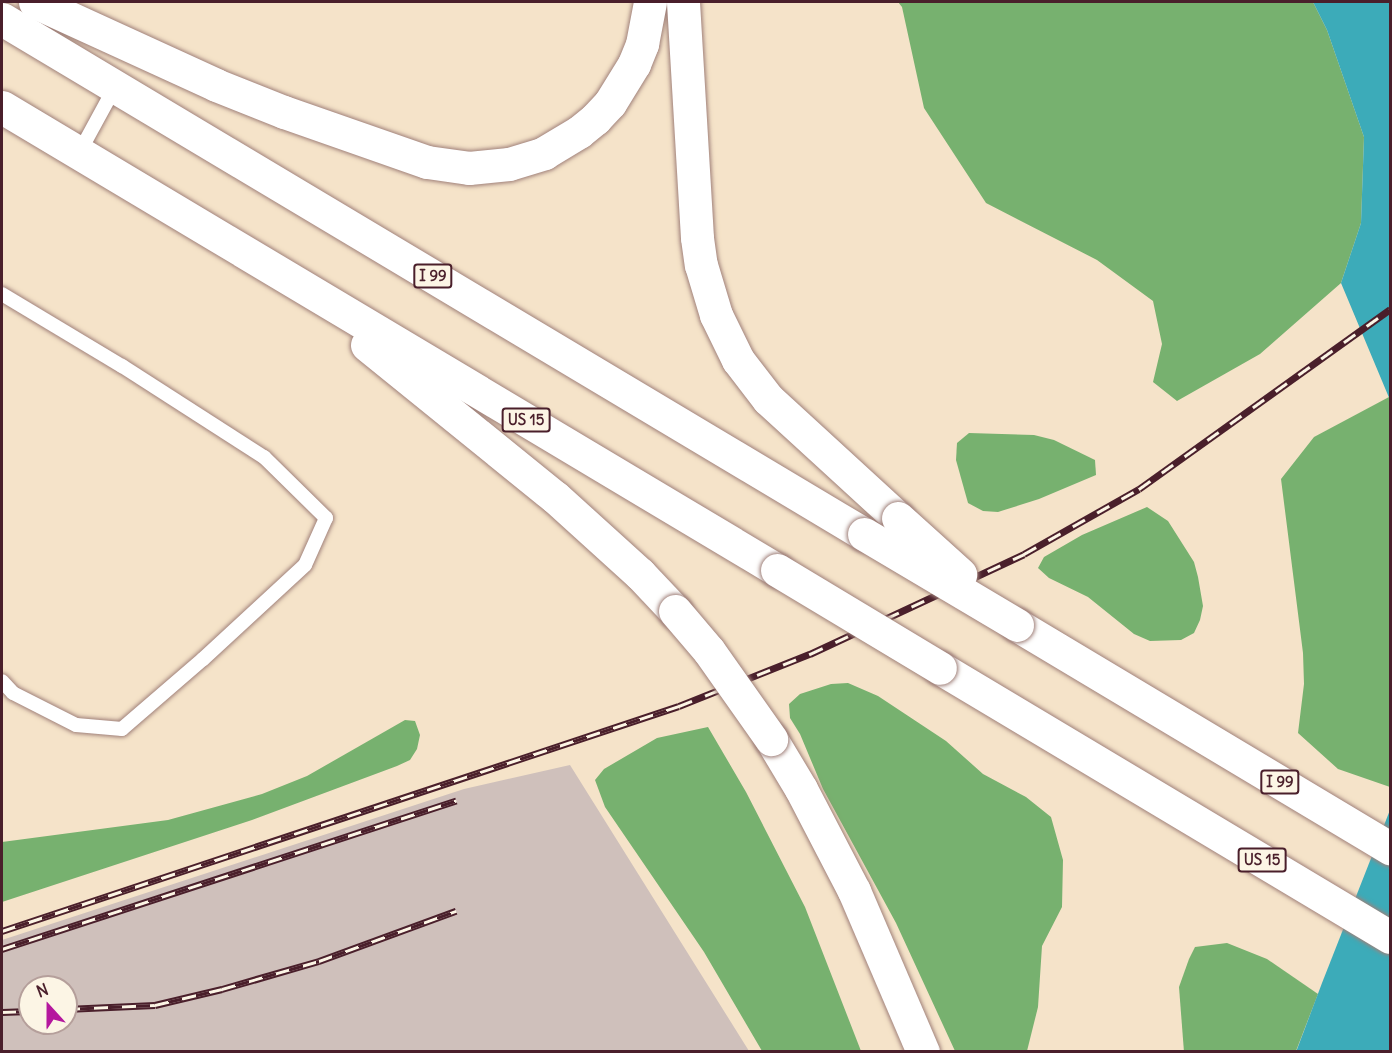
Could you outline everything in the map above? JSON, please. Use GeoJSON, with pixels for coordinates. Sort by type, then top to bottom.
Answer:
{"type":"FeatureCollection","features":[{"type":"Feature","properties":{"kind":"highway"},"geometry":{"type":"LineString","coordinates":[[35,2],[216,85],[284,112],[427,162],[469,168],[509,164],[544,153],[579,132],[595,119],[610,103],[634,64],[642,44],[650,2]]}},
{"type":"Feature","properties":{"kind":"highway"},"geometry":{"type":"LineString","coordinates":[[683,2],[697,238],[701,265],[716,315],[738,360],[768,399],[1017,625]]}},
{"type":"Feature","properties":{"kind":"highway","name":"I 99"},"geometry":{"type":"LineString","coordinates":[[2,19],[1390,848]]}},
{"type":"Feature","properties":{"kind":"highway"},"geometry":{"type":"LineString","coordinates":[[2,107],[275,270],[555,497],[616,551],[675,611],[709,651],[771,740],[801,789],[854,891],[923,1052]]}},
{"type":"Feature","properties":{"kind":"highway","name":"US 15"},"geometry":{"type":"LineString","coordinates":[[275,270],[1390,937]]}},
{"type":"Feature","properties":{"kind":"lane"},"geometry":{"type":"LineString","coordinates":[[79,153],[115,87]]}},
{"type":"Feature","properties":{"kind":"lane"},"geometry":{"type":"LineString","coordinates":[[2,294],[122,366],[264,456],[326,518],[305,565],[203,659],[122,729],[76,725],[13,693],[2,681]]}},
{"type":"Feature","properties":{"kind":"shaded area"},"geometry":{"type":"Polygon","coordinates":[[[570,765],[749,1051],[2,1051],[2,940],[464,789],[570,765]]]}},
{"type":"Feature","properties":{"kind":"green space"},"geometry":{"type":"Polygon","coordinates":[[[898,2],[1313,2],[1327,30],[1364,137],[1361,223],[1341,283],[1260,354],[1177,401],[1153,382],[1162,344],[1153,301],[1097,260],[986,203],[924,108],[902,7],[898,2]]]}},
{"type":"Feature","properties":{"kind":"green space"},"geometry":{"type":"Polygon","coordinates":[[[1389,397],[1390,787],[1338,769],[1298,733],[1304,684],[1303,653],[1281,479],[1314,437],[1389,397]]]}},
{"type":"Feature","properties":{"kind":"green space"},"geometry":{"type":"Polygon","coordinates":[[[969,433],[1034,435],[1054,440],[1095,460],[1096,475],[1039,499],[998,512],[983,511],[968,503],[956,460],[957,443],[969,433]]]}},
{"type":"Feature","properties":{"kind":"green space"},"geometry":{"type":"Polygon","coordinates":[[[1147,507],[1168,521],[1194,562],[1198,577],[1203,606],[1200,620],[1194,633],[1181,640],[1150,641],[1134,634],[1088,597],[1049,578],[1038,568],[1044,557],[1082,535],[1147,507]]]}},
{"type":"Feature","properties":{"kind":"green space"},"geometry":{"type":"Polygon","coordinates":[[[848,683],[878,696],[946,741],[983,774],[1026,797],[1051,817],[1063,860],[1062,907],[1042,946],[1038,1007],[1027,1051],[955,1051],[896,923],[823,789],[800,734],[790,718],[789,704],[800,694],[831,684],[848,683]]]}},
{"type":"Feature","properties":{"kind":"green space"},"geometry":{"type":"Polygon","coordinates":[[[405,720],[415,721],[420,735],[417,749],[410,760],[397,766],[252,820],[2,902],[2,842],[168,820],[262,794],[307,776],[405,720]]]}},
{"type":"Feature","properties":{"kind":"green space"},"geometry":{"type":"Polygon","coordinates":[[[708,727],[746,792],[805,907],[861,1051],[762,1051],[704,952],[605,807],[595,780],[604,769],[657,738],[708,727]]]}},
{"type":"Feature","properties":{"kind":"green space"},"geometry":{"type":"Polygon","coordinates":[[[1227,943],[1267,959],[1318,994],[1296,1051],[1184,1052],[1179,987],[1189,959],[1195,947],[1227,943]]]}},
{"type":"Feature","properties":{"kind":"water"},"geometry":{"type":"Polygon","coordinates":[[[1313,2],[1390,2],[1390,400],[1341,283],[1361,223],[1364,137],[1327,30],[1313,2]]]}},
{"type":"Feature","properties":{"kind":"water"},"geometry":{"type":"Polygon","coordinates":[[[1390,810],[1390,1051],[1296,1052],[1322,983],[1390,810]]]}},
{"type":"Feature","properties":{"kind":"railway"},"geometry":{"type":"LineString","coordinates":[[2,931],[679,706],[810,654],[1024,554],[1139,489],[1390,309]]}},
{"type":"Feature","properties":{"kind":"railway"},"geometry":{"type":"LineString","coordinates":[[2,949],[456,801]]}},
{"type":"Feature","properties":{"kind":"railway"},"geometry":{"type":"LineString","coordinates":[[78,1008],[155,1005],[222,989],[319,961],[456,911]]}},
{"type":"Feature","properties":{"kind":"railway"},"geometry":{"type":"LineString","coordinates":[[2,1012],[18,1011]]}}]}
